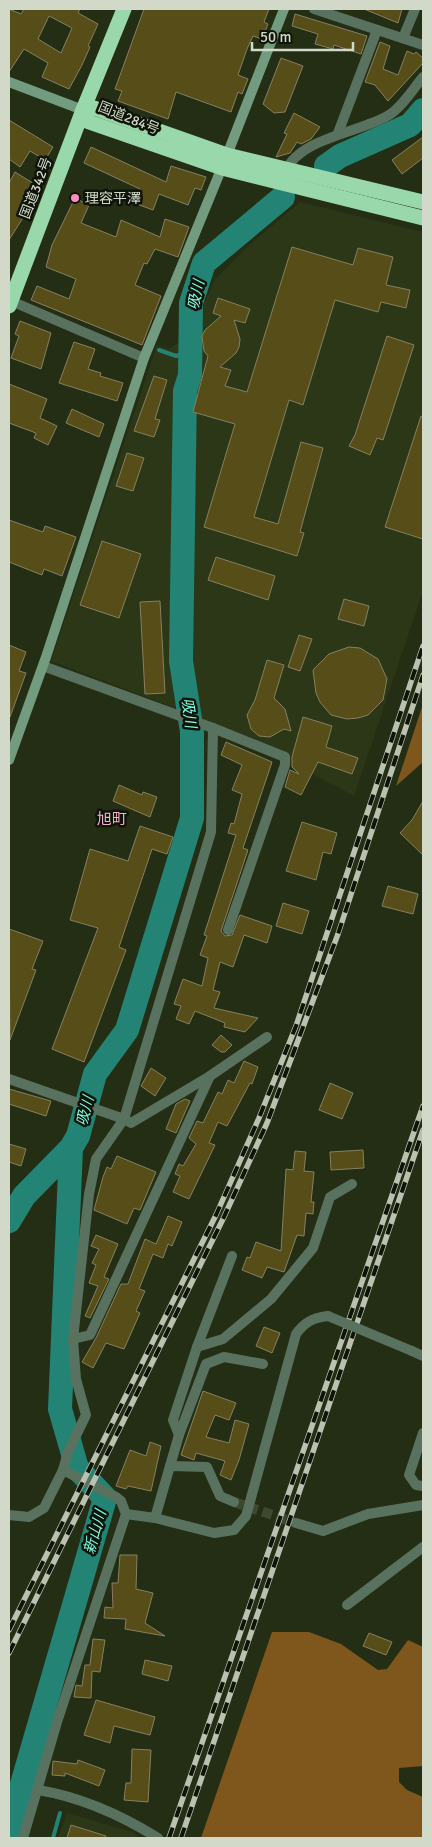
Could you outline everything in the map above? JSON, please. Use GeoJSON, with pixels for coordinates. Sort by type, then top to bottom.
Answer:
{"type":"FeatureCollection","features":[{"type":"Feature","properties":{"kind":"highway","name":"国道342号"},"geometry":{"type":"LineString","coordinates":[[10,303],[83,110],[124,9]]}},
{"type":"Feature","properties":{"kind":"highway","name":"国道284号"},"geometry":{"type":"LineString","coordinates":[[83,110],[94,108],[224,162],[423,218]]}},
{"type":"Feature","properties":{"kind":"highway","name":"国道284号"},"geometry":{"type":"LineString","coordinates":[[224,162],[286,171],[423,202]]}},
{"type":"Feature","properties":{"kind":"street"},"geometry":{"type":"LineString","coordinates":[[9,760],[43,666],[144,358],[284,9]]}},
{"type":"Feature","properties":{"kind":"street"},"geometry":{"type":"LineString","coordinates":[[314,9],[423,45]]}},
{"type":"Feature","properties":{"kind":"street"},"geometry":{"type":"LineString","coordinates":[[403,38],[416,9]]}},
{"type":"Feature","properties":{"kind":"street"},"geometry":{"type":"LineString","coordinates":[[338,133],[377,30]]}},
{"type":"Feature","properties":{"kind":"street"},"geometry":{"type":"LineString","coordinates":[[286,171],[289,162],[310,147],[338,133],[372,124],[391,114],[423,77]]}},
{"type":"Feature","properties":{"kind":"street"},"geometry":{"type":"LineString","coordinates":[[9,82],[83,110]]}},
{"type":"Feature","properties":{"kind":"street"},"geometry":{"type":"LineString","coordinates":[[10,303],[144,358]]}},
{"type":"Feature","properties":{"kind":"street"},"geometry":{"type":"LineString","coordinates":[[43,666],[208,726],[285,757],[285,765],[228,930]]}},
{"type":"Feature","properties":{"kind":"street"},"geometry":{"type":"LineString","coordinates":[[9,1515],[29,1517],[44,1508],[63,1470],[68,1452],[86,1415],[76,1379],[73,1339],[89,1194],[96,1159],[124,1119],[211,832],[208,726]]}},
{"type":"Feature","properties":{"kind":"street"},"geometry":{"type":"LineString","coordinates":[[9,1079],[131,1123],[210,1076],[268,1037]]}},
{"type":"Feature","properties":{"kind":"street"},"geometry":{"type":"LineString","coordinates":[[73,1339],[90,1335],[210,1076]]}},
{"type":"Feature","properties":{"kind":"street"},"geometry":{"type":"LineString","coordinates":[[197,1347],[222,1339],[271,1299],[313,1248],[330,1197],[352,1184]]}},
{"type":"Feature","properties":{"kind":"street"},"geometry":{"type":"LineString","coordinates":[[179,1435],[173,1420],[197,1347],[232,1256]]}},
{"type":"Feature","properties":{"kind":"street"},"geometry":{"type":"LineString","coordinates":[[126,1514],[156,1518],[214,1533],[234,1530],[246,1516],[296,1334],[304,1323],[314,1318],[328,1316],[423,1356]]}},
{"type":"Feature","properties":{"kind":"street"},"geometry":{"type":"LineString","coordinates":[[156,1518],[179,1435],[206,1364],[224,1357],[262,1364]]}},
{"type":"Feature","properties":{"kind":"street"},"geometry":{"type":"LineString","coordinates":[[423,1433],[409,1475],[416,1485],[423,1486]]}},
{"type":"Feature","properties":{"kind":"street"},"geometry":{"type":"LineString","coordinates":[[170,1466],[207,1467],[220,1496],[234,1502]]}},
{"type":"Feature","properties":{"kind":"street"},"geometry":{"type":"LineString","coordinates":[[23,1838],[56,1722],[126,1514],[121,1501],[109,1492],[63,1470]]}},
{"type":"Feature","properties":{"kind":"street"},"geometry":{"type":"LineString","coordinates":[[296,1523],[324,1530],[368,1514],[423,1506]]}},
{"type":"Feature","properties":{"kind":"street"},"geometry":{"type":"LineString","coordinates":[[347,1605],[423,1547]]}},
{"type":"Feature","properties":{"kind":"street"},"geometry":{"type":"LineString","coordinates":[[38,1790],[65,1794],[127,1819],[158,1838]]}},
{"type":"Feature","properties":{"kind":"shaded area"},"geometry":{"type":"Polygon","coordinates":[[[300,202],[423,232],[423,591],[354,796],[220,725],[51,661],[157,345],[169,349],[181,341],[198,317],[214,281],[248,246],[300,202]]]}},
{"type":"Feature","properties":{"kind":"shaded area"},"geometry":{"type":"Polygon","coordinates":[[[423,704],[423,762],[396,786],[423,704]]]}},
{"type":"Feature","properties":{"kind":"shaded area"},"geometry":{"type":"Polygon","coordinates":[[[272,1632],[309,1632],[341,1644],[378,1670],[387,1669],[408,1640],[423,1647],[423,1766],[399,1768],[399,1782],[407,1790],[423,1797],[423,1838],[201,1838],[272,1632]]]}},
{"type":"Feature","properties":{"kind":"shaded area"},"geometry":{"type":"Polygon","coordinates":[[[67,1813],[132,1832],[140,1838],[58,1838],[67,1813]]]}},
{"type":"Feature","properties":{"kind":"building"},"geometry":{"type":"Polygon","coordinates":[[[9,9],[21,14],[24,9],[80,9],[78,13],[98,24],[82,65],[69,89],[42,77],[48,63],[24,49],[9,72],[9,9]],[[49,16],[38,39],[61,53],[72,28],[49,16]]]}},
{"type":"Feature","properties":{"kind":"building"},"geometry":{"type":"Polygon","coordinates":[[[144,9],[269,9],[264,22],[268,24],[262,39],[253,36],[247,49],[238,75],[248,79],[242,94],[238,92],[231,112],[176,92],[168,119],[118,101],[122,91],[115,89],[144,9]]]}},
{"type":"Feature","properties":{"kind":"building"},"geometry":{"type":"Polygon","coordinates":[[[364,9],[402,9],[398,23],[364,9]]]}},
{"type":"Feature","properties":{"kind":"building"},"geometry":{"type":"Polygon","coordinates":[[[295,14],[367,36],[361,54],[334,45],[333,49],[315,44],[318,34],[292,26],[295,14]]]}},
{"type":"Feature","properties":{"kind":"building"},"geometry":{"type":"Polygon","coordinates":[[[380,42],[390,46],[383,69],[398,75],[407,51],[414,54],[416,52],[423,58],[423,63],[388,101],[375,85],[365,82],[380,42]]]}},
{"type":"Feature","properties":{"kind":"building"},"geometry":{"type":"Polygon","coordinates":[[[281,58],[303,66],[285,112],[274,113],[263,104],[281,58]]]}},
{"type":"Feature","properties":{"kind":"building"},"geometry":{"type":"Polygon","coordinates":[[[294,113],[320,127],[311,139],[301,144],[297,142],[290,153],[276,157],[287,134],[284,133],[294,113]]]}},
{"type":"Feature","properties":{"kind":"building"},"geometry":{"type":"Polygon","coordinates":[[[9,120],[53,147],[45,160],[30,151],[20,167],[9,159],[9,120]]]}},
{"type":"Feature","properties":{"kind":"building"},"geometry":{"type":"Polygon","coordinates":[[[423,137],[423,158],[402,174],[392,160],[423,137]]]}},
{"type":"Feature","properties":{"kind":"building"},"geometry":{"type":"Polygon","coordinates":[[[91,147],[166,182],[171,166],[206,177],[201,190],[195,188],[188,205],[159,194],[153,210],[134,203],[140,189],[84,163],[91,147]]]}},
{"type":"Feature","properties":{"kind":"building"},"geometry":{"type":"Polygon","coordinates":[[[15,172],[36,185],[26,202],[31,205],[9,240],[9,183],[15,172]]]}},
{"type":"Feature","properties":{"kind":"building"},"geometry":{"type":"Polygon","coordinates":[[[75,198],[89,205],[81,223],[116,237],[121,220],[160,237],[165,219],[189,227],[178,257],[155,249],[147,264],[144,263],[135,285],[161,296],[142,345],[31,300],[37,286],[69,299],[76,279],[46,267],[52,245],[75,198]]]}},
{"type":"Feature","properties":{"kind":"building"},"geometry":{"type":"Polygon","coordinates":[[[292,247],[353,265],[358,248],[393,257],[386,285],[410,290],[406,308],[381,302],[378,312],[335,300],[303,405],[289,400],[254,517],[278,524],[301,442],[323,448],[300,532],[304,533],[297,556],[204,527],[235,424],[193,412],[208,356],[204,351],[202,336],[205,330],[221,316],[213,313],[218,298],[250,309],[245,323],[234,320],[240,339],[239,347],[236,353],[220,367],[231,370],[225,386],[247,392],[292,247]]]}},
{"type":"Feature","properties":{"kind":"building"},"geometry":{"type":"Polygon","coordinates":[[[20,321],[51,333],[41,369],[11,358],[19,336],[15,334],[20,321]]]}},
{"type":"Feature","properties":{"kind":"building"},"geometry":{"type":"Polygon","coordinates":[[[387,336],[414,345],[383,440],[377,438],[370,455],[349,446],[355,435],[387,336]]]}},
{"type":"Feature","properties":{"kind":"building"},"geometry":{"type":"Polygon","coordinates":[[[74,342],[95,349],[88,369],[101,373],[100,376],[123,383],[117,401],[59,383],[74,342]]]}},
{"type":"Feature","properties":{"kind":"building"},"geometry":{"type":"Polygon","coordinates":[[[154,376],[167,380],[155,419],[160,420],[154,437],[134,431],[154,376]]]}},
{"type":"Feature","properties":{"kind":"building"},"geometry":{"type":"Polygon","coordinates":[[[9,384],[47,399],[40,418],[57,426],[48,445],[34,438],[36,433],[9,423],[9,384]]]}},
{"type":"Feature","properties":{"kind":"building"},"geometry":{"type":"Polygon","coordinates":[[[72,409],[104,424],[99,437],[66,423],[72,409]]]}},
{"type":"Feature","properties":{"kind":"building"},"geometry":{"type":"Polygon","coordinates":[[[421,416],[423,417],[423,539],[385,527],[421,416]]]}},
{"type":"Feature","properties":{"kind":"building"},"geometry":{"type":"Polygon","coordinates":[[[127,453],[144,458],[133,491],[116,486],[127,453]]]}},
{"type":"Feature","properties":{"kind":"building"},"geometry":{"type":"Polygon","coordinates":[[[9,520],[43,532],[45,526],[76,537],[62,576],[44,569],[42,575],[9,562],[9,520]]]}},
{"type":"Feature","properties":{"kind":"building"},"geometry":{"type":"Polygon","coordinates":[[[102,541],[141,554],[119,618],[80,605],[102,541]]]}},
{"type":"Feature","properties":{"kind":"building"},"geometry":{"type":"Polygon","coordinates":[[[216,557],[275,576],[268,600],[208,580],[216,557]]]}},
{"type":"Feature","properties":{"kind":"building"},"geometry":{"type":"Polygon","coordinates":[[[344,599],[369,606],[364,626],[338,619],[344,599]]]}},
{"type":"Feature","properties":{"kind":"building"},"geometry":{"type":"Polygon","coordinates":[[[160,601],[165,693],[145,694],[140,602],[160,601]]]}},
{"type":"Feature","properties":{"kind":"building"},"geometry":{"type":"Polygon","coordinates":[[[299,635],[312,639],[300,671],[288,667],[299,635]]]}},
{"type":"Feature","properties":{"kind":"building"},"geometry":{"type":"Polygon","coordinates":[[[9,645],[26,652],[19,671],[26,673],[10,717],[9,645]]]}},
{"type":"Feature","properties":{"kind":"building"},"geometry":{"type":"Polygon","coordinates":[[[349,647],[360,648],[378,659],[387,679],[383,700],[368,715],[347,719],[331,715],[320,702],[316,693],[313,670],[329,654],[349,647]]]}},
{"type":"Feature","properties":{"kind":"building"},"geometry":{"type":"Polygon","coordinates":[[[267,660],[284,665],[274,698],[285,709],[291,731],[284,729],[270,737],[259,736],[251,729],[247,715],[255,700],[267,660]]]}},
{"type":"Feature","properties":{"kind":"building"},"geometry":{"type":"Polygon","coordinates":[[[303,717],[332,726],[326,747],[358,758],[352,774],[318,762],[301,795],[285,787],[290,770],[299,774],[292,767],[292,757],[303,717]]]}},
{"type":"Feature","properties":{"kind":"building"},"geometry":{"type":"Polygon","coordinates":[[[226,742],[272,762],[243,848],[248,850],[221,931],[225,936],[232,935],[240,915],[272,926],[267,943],[244,935],[233,967],[220,962],[213,990],[220,992],[214,1008],[258,1018],[245,1032],[224,1027],[225,1023],[195,1011],[189,1024],[176,1019],[181,1006],[174,1004],[183,979],[202,986],[208,958],[200,955],[207,936],[204,935],[236,835],[228,833],[231,823],[234,824],[242,794],[232,790],[242,765],[221,755],[226,742]]]}},
{"type":"Feature","properties":{"kind":"building"},"geometry":{"type":"Polygon","coordinates":[[[119,785],[142,795],[143,792],[157,797],[150,817],[113,801],[119,785]]]}},
{"type":"Feature","properties":{"kind":"building"},"geometry":{"type":"Polygon","coordinates":[[[423,801],[423,855],[400,833],[412,820],[423,801]]]}},
{"type":"Feature","properties":{"kind":"building"},"geometry":{"type":"Polygon","coordinates":[[[302,822],[337,833],[331,854],[323,852],[316,880],[286,871],[302,822]]]}},
{"type":"Feature","properties":{"kind":"building"},"geometry":{"type":"Polygon","coordinates":[[[140,826],[173,837],[167,854],[152,849],[119,947],[126,950],[84,1062],[52,1049],[98,928],[70,920],[90,849],[128,861],[140,826]]]}},
{"type":"Feature","properties":{"kind":"building"},"geometry":{"type":"Polygon","coordinates":[[[388,886],[418,894],[413,914],[382,906],[388,886]]]}},
{"type":"Feature","properties":{"kind":"building"},"geometry":{"type":"Polygon","coordinates":[[[283,903],[309,911],[302,934],[276,926],[283,903]]]}},
{"type":"Feature","properties":{"kind":"building"},"geometry":{"type":"Polygon","coordinates":[[[9,929],[43,941],[32,969],[36,970],[10,1040],[9,929]]]}},
{"type":"Feature","properties":{"kind":"building"},"geometry":{"type":"Polygon","coordinates":[[[221,1035],[232,1045],[225,1052],[221,1052],[212,1045],[221,1035]]]}},
{"type":"Feature","properties":{"kind":"building"},"geometry":{"type":"Polygon","coordinates":[[[244,1061],[258,1067],[252,1084],[250,1083],[227,1126],[218,1122],[209,1143],[215,1145],[189,1199],[173,1192],[180,1176],[175,1174],[179,1164],[183,1166],[196,1144],[189,1138],[197,1121],[203,1123],[218,1092],[222,1094],[228,1080],[234,1083],[244,1061]]]}},
{"type":"Feature","properties":{"kind":"building"},"geometry":{"type":"Polygon","coordinates":[[[151,1068],[166,1078],[155,1096],[141,1086],[151,1068]]]}},
{"type":"Feature","properties":{"kind":"building"},"geometry":{"type":"Polygon","coordinates":[[[330,1083],[353,1093],[342,1119],[319,1110],[330,1083]]]}},
{"type":"Feature","properties":{"kind":"building"},"geometry":{"type":"Polygon","coordinates":[[[9,1089],[51,1101],[46,1116],[9,1104],[9,1089]]]}},
{"type":"Feature","properties":{"kind":"building"},"geometry":{"type":"Polygon","coordinates":[[[185,1099],[190,1101],[176,1133],[166,1129],[176,1104],[185,1099]]]}},
{"type":"Feature","properties":{"kind":"building"},"geometry":{"type":"Polygon","coordinates":[[[9,1144],[26,1149],[21,1166],[9,1162],[9,1144]]]}},
{"type":"Feature","properties":{"kind":"building"},"geometry":{"type":"Polygon","coordinates":[[[363,1150],[364,1168],[331,1170],[330,1152],[363,1150]]]}},
{"type":"Feature","properties":{"kind":"building"},"geometry":{"type":"Polygon","coordinates":[[[295,1151],[306,1152],[304,1171],[314,1172],[311,1202],[314,1202],[313,1214],[306,1213],[304,1236],[297,1235],[284,1272],[267,1267],[262,1278],[242,1270],[247,1257],[250,1258],[256,1242],[281,1251],[286,1169],[293,1170],[295,1151]]]}},
{"type":"Feature","properties":{"kind":"building"},"geometry":{"type":"Polygon","coordinates":[[[117,1156],[156,1172],[140,1210],[134,1208],[127,1224],[94,1210],[107,1167],[111,1169],[117,1156]]]}},
{"type":"Feature","properties":{"kind":"building"},"geometry":{"type":"Polygon","coordinates":[[[168,1216],[182,1222],[172,1246],[168,1244],[163,1258],[153,1254],[139,1289],[145,1291],[136,1311],[140,1313],[124,1349],[106,1343],[93,1368],[82,1362],[96,1338],[121,1284],[128,1284],[145,1239],[156,1244],[168,1216]]]}},
{"type":"Feature","properties":{"kind":"building"},"geometry":{"type":"Polygon","coordinates":[[[96,1235],[118,1244],[104,1277],[109,1279],[90,1318],[85,1316],[98,1286],[89,1283],[96,1265],[92,1263],[99,1249],[91,1246],[96,1235]]]}},
{"type":"Feature","properties":{"kind":"building"},"geometry":{"type":"Polygon","coordinates":[[[264,1327],[280,1333],[272,1353],[256,1346],[264,1327]]]}},
{"type":"Feature","properties":{"kind":"building"},"geometry":{"type":"Polygon","coordinates":[[[203,1391],[236,1403],[229,1420],[215,1415],[206,1437],[229,1443],[235,1420],[249,1424],[231,1480],[220,1475],[225,1461],[196,1453],[194,1460],[181,1455],[203,1391]]]}},
{"type":"Feature","properties":{"kind":"building"},"geometry":{"type":"Polygon","coordinates":[[[150,1442],[161,1446],[151,1491],[128,1486],[126,1489],[116,1486],[130,1450],[146,1456],[150,1442]]]}},
{"type":"Feature","properties":{"kind":"building"},"geometry":{"type":"Polygon","coordinates":[[[120,1555],[137,1555],[136,1589],[153,1593],[145,1623],[165,1636],[125,1629],[126,1619],[104,1618],[105,1607],[113,1608],[112,1583],[118,1583],[120,1555]]]}},
{"type":"Feature","properties":{"kind":"building"},"geometry":{"type":"Polygon","coordinates":[[[369,1633],[392,1642],[386,1655],[363,1646],[369,1633]]]}},
{"type":"Feature","properties":{"kind":"building"},"geometry":{"type":"Polygon","coordinates":[[[93,1639],[105,1640],[100,1672],[92,1671],[91,1698],[74,1697],[76,1685],[82,1686],[85,1665],[90,1665],[93,1639]]]}},
{"type":"Feature","properties":{"kind":"building"},"geometry":{"type":"Polygon","coordinates":[[[145,1660],[172,1666],[168,1681],[142,1674],[145,1660]]]}},
{"type":"Feature","properties":{"kind":"building"},"geometry":{"type":"Polygon","coordinates":[[[96,1700],[155,1717],[150,1735],[114,1726],[110,1743],[84,1735],[96,1700]]]}},
{"type":"Feature","properties":{"kind":"building"},"geometry":{"type":"Polygon","coordinates":[[[132,1749],[151,1750],[148,1802],[124,1800],[126,1783],[131,1783],[132,1749]]]}},
{"type":"Feature","properties":{"kind":"building"},"geometry":{"type":"Polygon","coordinates":[[[78,1760],[105,1770],[99,1786],[65,1773],[65,1776],[52,1775],[53,1761],[77,1764],[78,1760]]]}},
{"type":"Feature","properties":{"kind":"building"},"geometry":{"type":"Polygon","coordinates":[[[71,1825],[106,1836],[105,1838],[67,1838],[71,1825]]]}},
{"type":"Feature","properties":{"kind":"waterway","name":"吸川"},"geometry":{"type":"LineString","coordinates":[[326,166],[340,156],[410,125],[423,110]]}},
{"type":"Feature","properties":{"kind":"waterway","name":"吸川"},"geometry":{"type":"LineString","coordinates":[[9,1221],[24,1196],[71,1148],[78,1136],[95,1074],[127,1030],[192,818],[192,732],[181,661],[185,391],[190,375],[191,303],[204,263],[283,197]]}},
{"type":"Feature","properties":{"kind":"waterway"},"geometry":{"type":"LineString","coordinates":[[159,350],[176,356],[190,352]]}},
{"type":"Feature","properties":{"kind":"waterway","name":"新山川"},"geometry":{"type":"LineString","coordinates":[[9,1829],[105,1498],[77,1468],[60,1409],[71,1148]]}},
{"type":"Feature","properties":{"kind":"waterway"},"geometry":{"type":"LineString","coordinates":[[53,1838],[60,1813]]}},
{"type":"Feature","properties":{"kind":"tunnel"},"geometry":{"type":"LineString","coordinates":[[234,1502],[296,1523]]}},
{"type":"Feature","properties":{"kind":"railway"},"geometry":{"type":"LineString","coordinates":[[9,1630],[216,1215],[259,1118],[296,1026],[423,646]]}},
{"type":"Feature","properties":{"kind":"railway"},"geometry":{"type":"LineString","coordinates":[[9,1653],[223,1219],[267,1123],[338,934],[423,675]]}},
{"type":"Feature","properties":{"kind":"railway"},"geometry":{"type":"LineString","coordinates":[[169,1838],[423,1106]]}},
{"type":"Feature","properties":{"kind":"railway"},"geometry":{"type":"LineString","coordinates":[[181,1838],[423,1130]]}},
{"type":"Feature","properties":{"kind":"place","name":"理容平澤"},"geometry":{"type":"Point","coordinates":[75,198]}},
{"type":"Feature","properties":{"kind":"district","name":"旭町"},"geometry":{"type":"Point","coordinates":[112,819]}}]}
